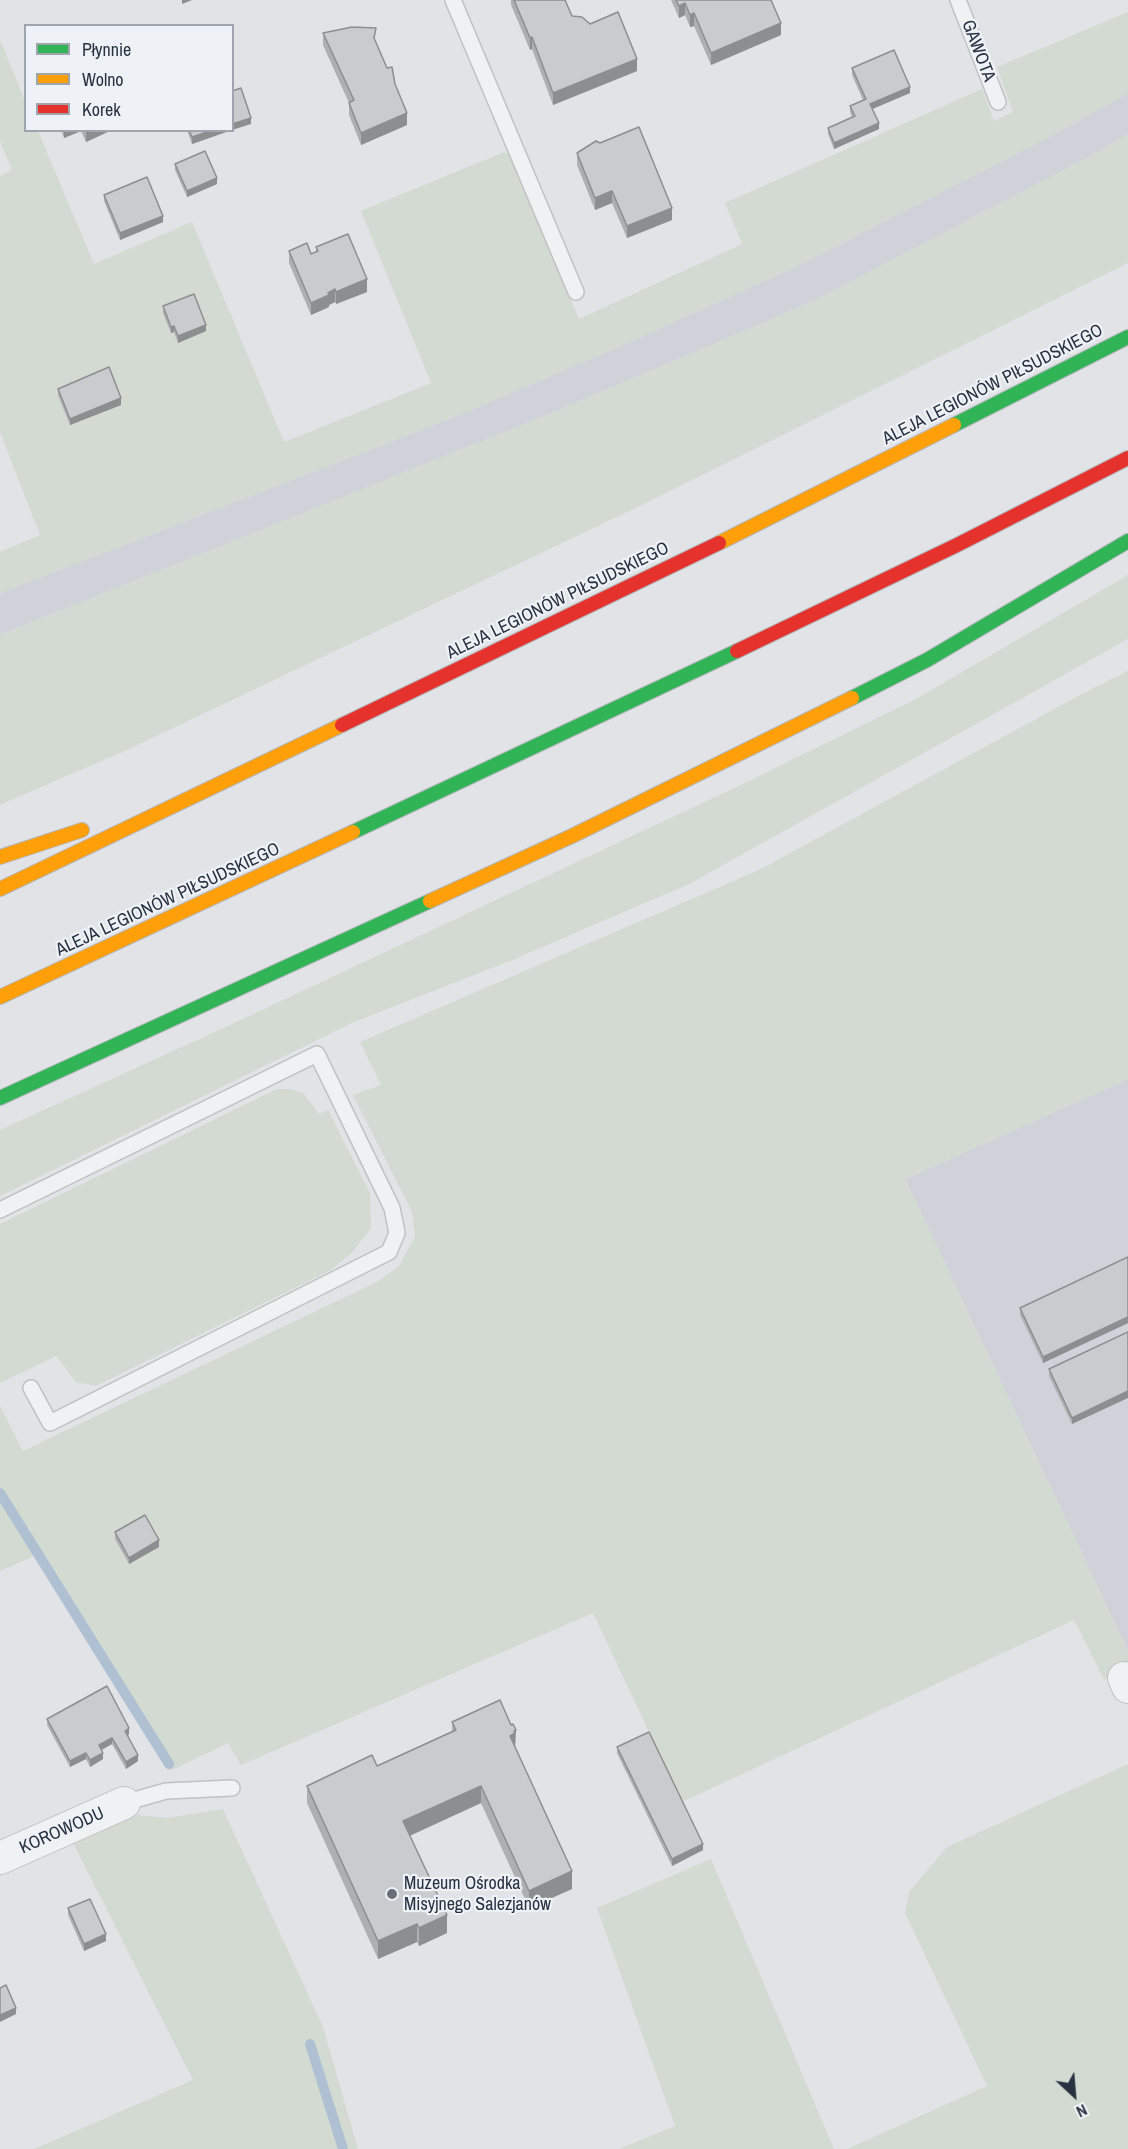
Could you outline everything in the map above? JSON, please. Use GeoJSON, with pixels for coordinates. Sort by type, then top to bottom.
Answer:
{"type":"FeatureCollection","features":[{"type":"Feature","properties":{"kind":"highway","name":"ALEJA LEGIONÓW PIŁSUDSKIEGO"},"geometry":{"type":"LineString","coordinates":[[0,889],[654,576],[1128,338]]}},
{"type":"Feature","properties":{"kind":"highway","name":"ALEJA LEGIONÓW PIŁSUDSKIEGO"},"geometry":{"type":"LineString","coordinates":[[0,997],[660,688],[957,545],[1128,458]]}},
{"type":"Feature","properties":{"kind":"highway"},"geometry":{"type":"LineString","coordinates":[[0,1098],[551,846],[717,766],[927,660],[1128,541]]}},
{"type":"Feature","properties":{"kind":"highway"},"geometry":{"type":"LineString","coordinates":[[0,857],[209,788]]}},
{"type":"Feature","properties":{"kind":"street","name":"KOROWODU"},"geometry":{"type":"LineString","coordinates":[[0,1858],[124,1803]]}},
{"type":"Feature","properties":{"kind":"lane"},"geometry":{"type":"LineString","coordinates":[[453,0],[576,292]]}},
{"type":"Feature","properties":{"kind":"lane","name":"GAWOTA"},"geometry":{"type":"LineString","coordinates":[[958,0],[998,102]]}},
{"type":"Feature","properties":{"kind":"lane"},"geometry":{"type":"LineString","coordinates":[[0,1210],[317,1054],[392,1208],[397,1233],[389,1252],[50,1424],[31,1388]]}},
{"type":"Feature","properties":{"kind":"lane"},"geometry":{"type":"LineString","coordinates":[[124,1803],[166,1791],[232,1788]]}},
{"type":"Feature","properties":{"kind":"shaded area"},"geometry":{"type":"Polygon","coordinates":[[[1128,12],[1128,93],[1047,138],[791,269],[625,344],[462,414],[0,593],[0,552],[40,535],[0,432],[0,176],[12,170],[0,141],[0,40],[24,99],[24,132],[38,132],[94,264],[192,222],[284,442],[431,383],[361,211],[504,152],[511,156],[579,319],[742,244],[725,203],[982,89],[994,121],[1013,112],[997,67],[1128,12]]]}},
{"type":"Feature","properties":{"kind":"shaded area"},"geometry":{"type":"Polygon","coordinates":[[[1128,93],[1128,134],[1089,157],[812,302],[540,418],[0,635],[0,593],[462,414],[625,344],[791,269],[1047,138],[1128,93]]]}},
{"type":"Feature","properties":{"kind":"shaded area"},"geometry":{"type":"Polygon","coordinates":[[[1128,134],[1128,263],[642,505],[129,749],[0,805],[0,635],[540,418],[812,302],[1089,157],[1128,134]]]}},
{"type":"Feature","properties":{"kind":"shaded area"},"geometry":{"type":"Polygon","coordinates":[[[1128,575],[1128,639],[689,884],[515,959],[354,1022],[0,1196],[0,1130],[230,1025],[745,783],[916,699],[1128,575]]]}},
{"type":"Feature","properties":{"kind":"shaded area"},"geometry":{"type":"Polygon","coordinates":[[[1128,671],[1128,1079],[905,1179],[1128,1651],[1128,1668],[1104,1680],[1074,1620],[682,1802],[593,1613],[241,1765],[228,1743],[170,1771],[37,1555],[0,1571],[0,1405],[23,1451],[379,1281],[399,1266],[415,1237],[412,1212],[353,1095],[381,1085],[360,1042],[761,869],[1128,671]]]}},
{"type":"Feature","properties":{"kind":"shaded area"},"geometry":{"type":"Polygon","coordinates":[[[1128,1079],[1128,1651],[905,1179],[1128,1079]]]}},
{"type":"Feature","properties":{"kind":"shaded area"},"geometry":{"type":"Polygon","coordinates":[[[277,1089],[290,1089],[303,1093],[319,1114],[328,1110],[370,1193],[371,1228],[352,1253],[329,1271],[96,1386],[76,1382],[56,1356],[0,1383],[0,1224],[277,1089]]]}},
{"type":"Feature","properties":{"kind":"shaded area"},"geometry":{"type":"Polygon","coordinates":[[[1128,1764],[1128,2149],[847,2149],[987,2086],[905,1913],[909,1892],[947,1847],[1128,1764]]]}},
{"type":"Feature","properties":{"kind":"shaded area"},"geometry":{"type":"Polygon","coordinates":[[[223,1809],[323,2027],[358,2149],[34,2149],[193,2080],[71,1839],[138,1815],[166,1818],[223,1809]]]}},
{"type":"Feature","properties":{"kind":"shaded area"},"geometry":{"type":"Polygon","coordinates":[[[711,1859],[834,2149],[619,2149],[675,2126],[597,1908],[711,1859]]]}},
{"type":"Feature","properties":{"kind":"building"},"geometry":{"type":"Polygon","coordinates":[[[514,0],[565,0],[572,16],[582,17],[590,24],[618,12],[637,59],[553,93],[532,37],[530,38],[514,0]]]}},
{"type":"Feature","properties":{"kind":"building"},"geometry":{"type":"Polygon","coordinates":[[[676,0],[771,0],[781,23],[711,53],[694,13],[690,15],[685,3],[679,6],[676,0]]]}},
{"type":"Feature","properties":{"kind":"building"},"geometry":{"type":"Polygon","coordinates":[[[352,27],[376,28],[374,38],[387,68],[392,67],[395,84],[407,113],[361,133],[349,103],[354,100],[323,33],[352,27]]]}},
{"type":"Feature","properties":{"kind":"building"},"geometry":{"type":"Polygon","coordinates":[[[894,50],[910,87],[870,104],[879,123],[834,143],[828,128],[855,116],[850,106],[866,99],[852,68],[894,50]]]}},
{"type":"Feature","properties":{"kind":"building"},"geometry":{"type":"Polygon","coordinates":[[[241,88],[251,118],[234,123],[234,90],[241,88]]]}},
{"type":"Feature","properties":{"kind":"building"},"geometry":{"type":"Polygon","coordinates":[[[639,127],[672,208],[627,226],[612,191],[595,198],[577,153],[596,141],[600,143],[639,127]]]}},
{"type":"Feature","properties":{"kind":"building"},"geometry":{"type":"Polygon","coordinates":[[[190,132],[207,132],[192,137],[190,132]]]}},
{"type":"Feature","properties":{"kind":"building"},"geometry":{"type":"Polygon","coordinates":[[[205,151],[217,178],[187,191],[175,164],[205,151]]]}},
{"type":"Feature","properties":{"kind":"building"},"geometry":{"type":"Polygon","coordinates":[[[147,177],[163,216],[120,233],[104,195],[147,177]]]}},
{"type":"Feature","properties":{"kind":"building"},"geometry":{"type":"Polygon","coordinates":[[[348,234],[367,279],[336,292],[335,289],[328,293],[329,295],[311,303],[289,251],[307,243],[311,254],[318,251],[316,247],[348,234]]]}},
{"type":"Feature","properties":{"kind":"building"},"geometry":{"type":"Polygon","coordinates":[[[194,294],[206,325],[178,336],[174,326],[171,327],[163,306],[194,294]]]}},
{"type":"Feature","properties":{"kind":"building"},"geometry":{"type":"Polygon","coordinates":[[[109,367],[121,398],[70,419],[58,389],[109,367]]]}},
{"type":"Feature","properties":{"kind":"building"},"geometry":{"type":"Polygon","coordinates":[[[1128,1257],[1128,1317],[1043,1357],[1020,1308],[1128,1257]]]}},
{"type":"Feature","properties":{"kind":"building"},"geometry":{"type":"Polygon","coordinates":[[[1128,1332],[1128,1391],[1072,1418],[1049,1369],[1128,1332]]]}},
{"type":"Feature","properties":{"kind":"building"},"geometry":{"type":"Polygon","coordinates":[[[145,1515],[159,1540],[129,1558],[115,1532],[145,1515]]]}},
{"type":"Feature","properties":{"kind":"building"},"geometry":{"type":"Polygon","coordinates":[[[107,1686],[129,1728],[125,1731],[138,1755],[126,1762],[112,1738],[99,1745],[103,1753],[90,1760],[86,1753],[70,1761],[47,1719],[107,1686]]]}},
{"type":"Feature","properties":{"kind":"building"},"geometry":{"type":"Polygon","coordinates":[[[500,1700],[511,1725],[513,1724],[516,1730],[510,1736],[572,1871],[529,1891],[481,1786],[403,1821],[447,1915],[419,1928],[417,1924],[378,1941],[307,1786],[372,1755],[377,1766],[456,1730],[452,1722],[500,1700]]]}},
{"type":"Feature","properties":{"kind":"building"},"geometry":{"type":"Polygon","coordinates":[[[649,1732],[703,1844],[672,1859],[617,1747],[649,1732]]]}},
{"type":"Feature","properties":{"kind":"building"},"geometry":{"type":"Polygon","coordinates":[[[90,1899],[106,1934],[84,1944],[68,1908],[90,1899]]]}},
{"type":"Feature","properties":{"kind":"building"},"geometry":{"type":"Polygon","coordinates":[[[6,1985],[16,2008],[0,2015],[0,1988],[6,1985]]]}},
{"type":"Feature","properties":{"kind":"waterway"},"geometry":{"type":"LineString","coordinates":[[0,1493],[169,1764]]}},
{"type":"Feature","properties":{"kind":"waterway"},"geometry":{"type":"LineString","coordinates":[[310,2044],[343,2149]]}},
{"type":"Feature","properties":{"kind":"traffic: fast"},"geometry":{"type":"LineString","coordinates":[[954,425],[1128,337]]}},
{"type":"Feature","properties":{"kind":"traffic: fast"},"geometry":{"type":"LineString","coordinates":[[852,698],[927,660],[1128,541]]}},
{"type":"Feature","properties":{"kind":"traffic: fast"},"geometry":{"type":"LineString","coordinates":[[353,832],[737,651]]}},
{"type":"Feature","properties":{"kind":"traffic: fast"},"geometry":{"type":"LineString","coordinates":[[0,1098],[430,901]]}},
{"type":"Feature","properties":{"kind":"traffic: slow"},"geometry":{"type":"LineString","coordinates":[[719,543],[954,425]]}},
{"type":"Feature","properties":{"kind":"traffic: slow"},"geometry":{"type":"LineString","coordinates":[[430,901],[572,836],[852,698]]}},
{"type":"Feature","properties":{"kind":"traffic: slow"},"geometry":{"type":"LineString","coordinates":[[0,889],[342,725]]}},
{"type":"Feature","properties":{"kind":"traffic: slow"},"geometry":{"type":"LineString","coordinates":[[0,857],[82,830]]}},
{"type":"Feature","properties":{"kind":"traffic: slow"},"geometry":{"type":"LineString","coordinates":[[0,997],[353,832]]}},
{"type":"Feature","properties":{"kind":"traffic: jam"},"geometry":{"type":"LineString","coordinates":[[737,651],[957,545],[1128,458]]}},
{"type":"Feature","properties":{"kind":"traffic: jam"},"geometry":{"type":"LineString","coordinates":[[342,725],[719,543]]}},
{"type":"Feature","properties":{"kind":"place","name":"Muzeum Ośrodka Misyjnego Salezjanów"},"geometry":{"type":"Point","coordinates":[392,1894]}}]}
